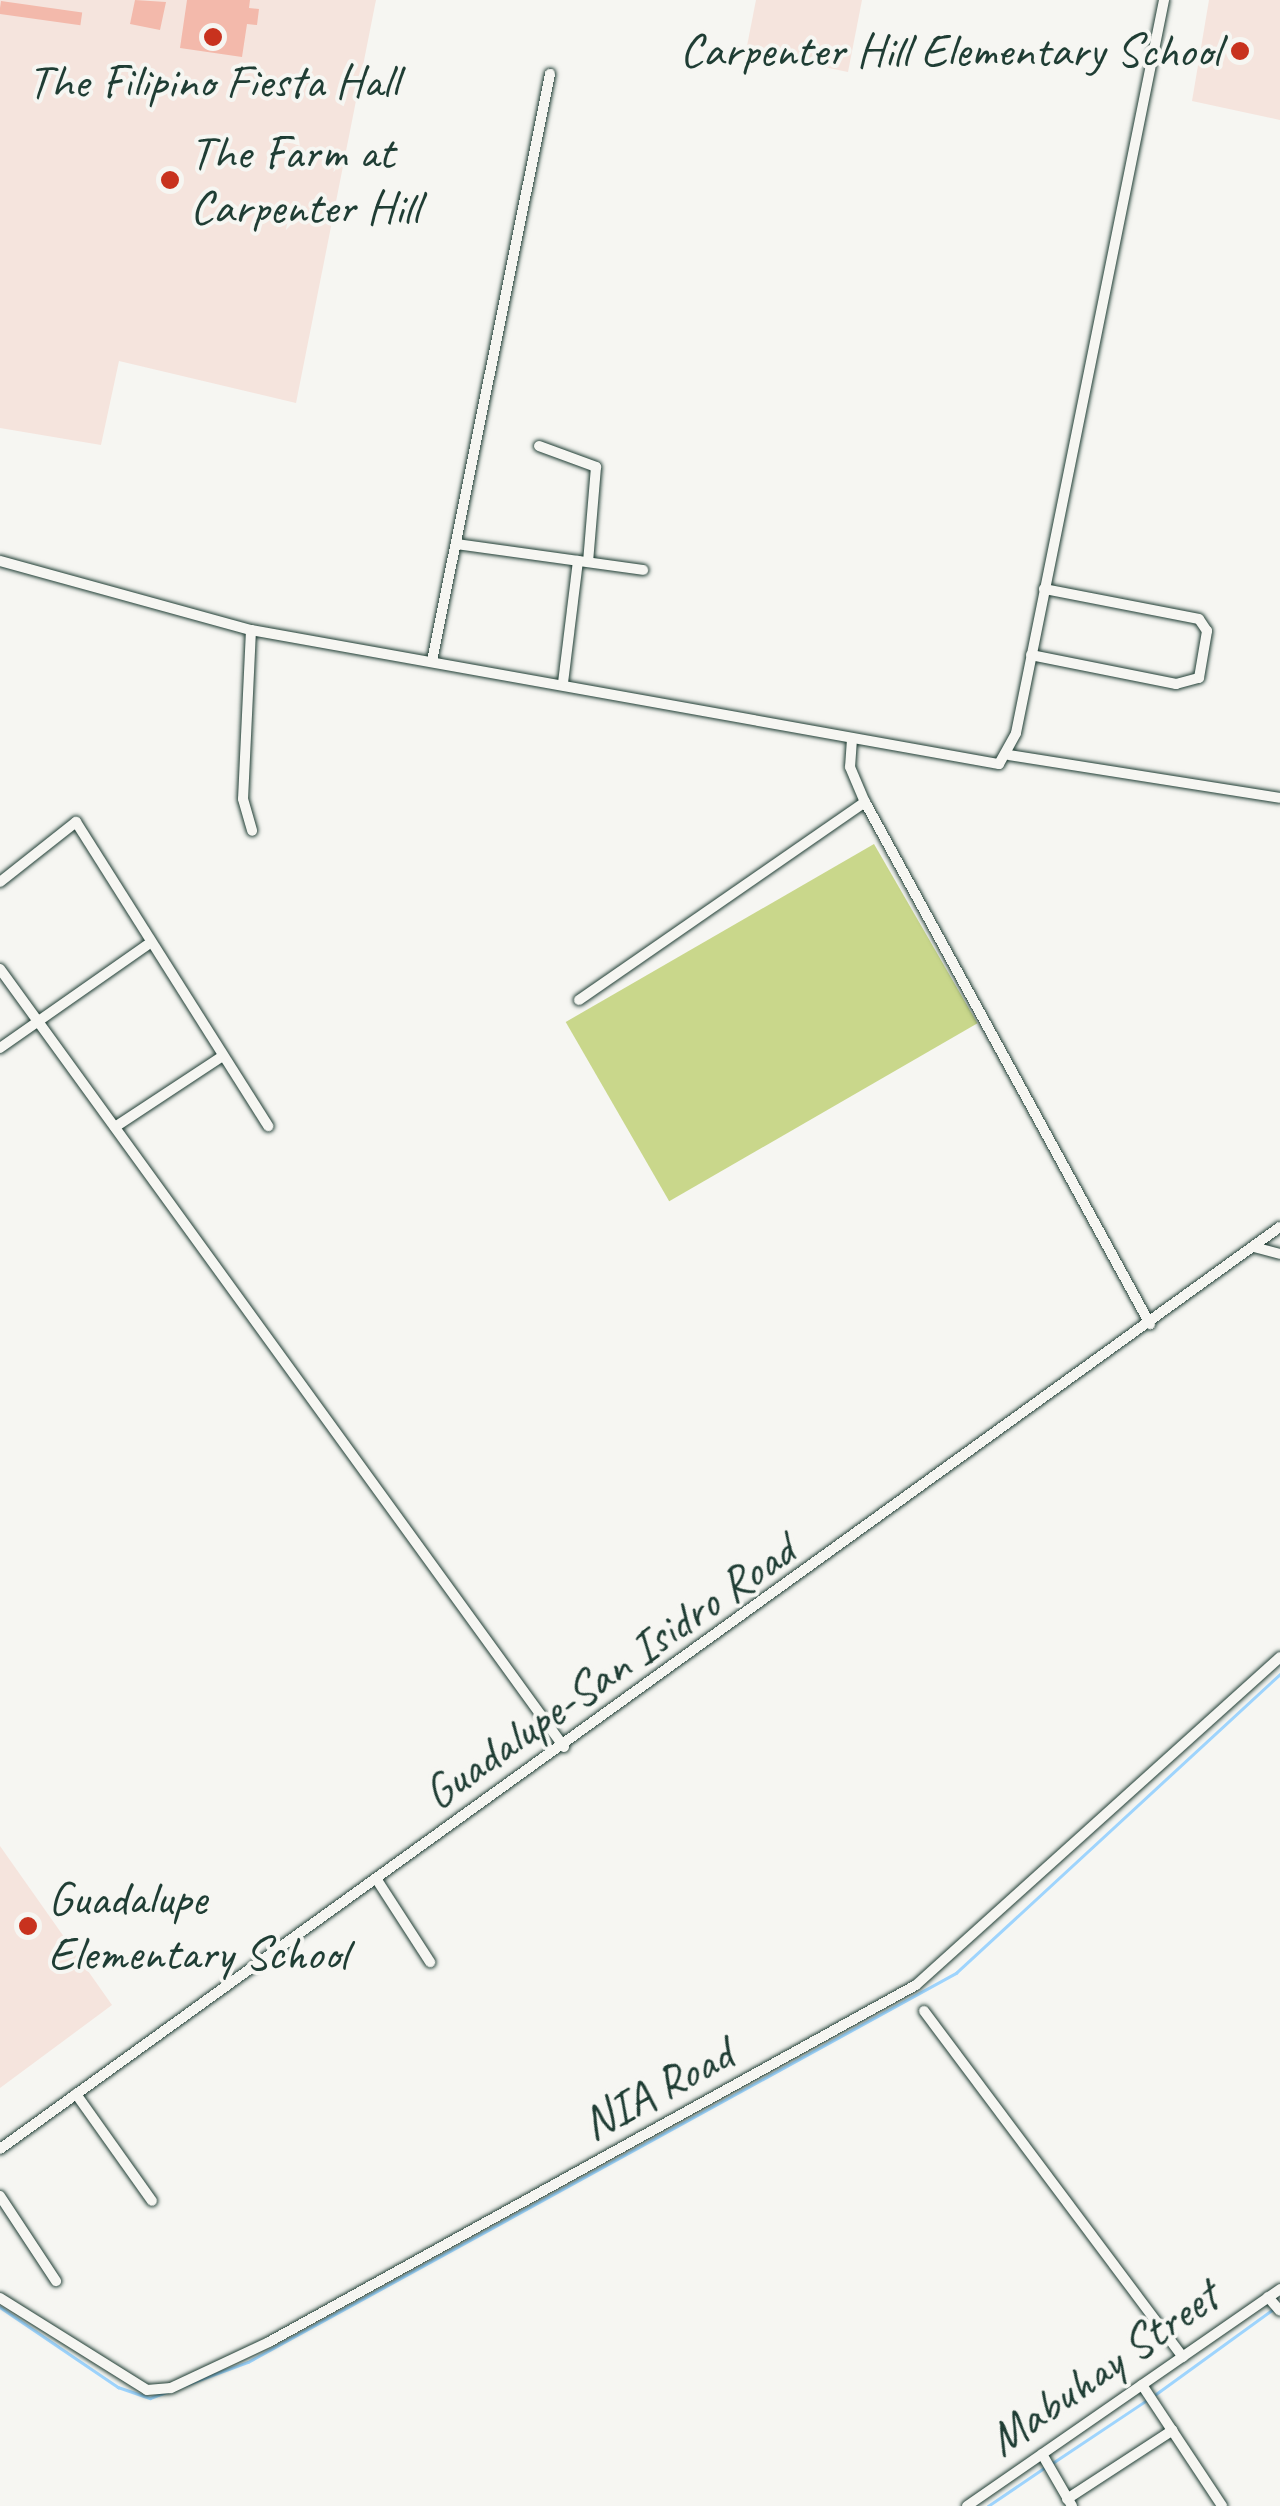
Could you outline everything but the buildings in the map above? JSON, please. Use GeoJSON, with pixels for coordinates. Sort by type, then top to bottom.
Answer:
{"type":"FeatureCollection","features":[{"type":"Feature","properties":{"kind":"street"},"geometry":{"type":"LineString","coordinates":[[1009,755],[1164,0]]}},
{"type":"Feature","properties":{"kind":"street"},"geometry":{"type":"LineString","coordinates":[[432,661],[550,74]]}},
{"type":"Feature","properties":{"kind":"street"},"geometry":{"type":"LineString","coordinates":[[539,446],[596,467],[562,683]]}},
{"type":"Feature","properties":{"kind":"street"},"geometry":{"type":"LineString","coordinates":[[456,544],[643,570]]}},
{"type":"Feature","properties":{"kind":"street"},"geometry":{"type":"LineString","coordinates":[[0,561],[251,630],[562,683],[978,765],[1009,755],[1280,798]]}},
{"type":"Feature","properties":{"kind":"street"},"geometry":{"type":"LineString","coordinates":[[1031,655],[1176,684],[1199,678],[1207,631],[1199,619],[1044,590]]}},
{"type":"Feature","properties":{"kind":"street"},"geometry":{"type":"LineString","coordinates":[[251,630],[243,799],[252,831]]}},
{"type":"Feature","properties":{"kind":"street"},"geometry":{"type":"LineString","coordinates":[[852,739],[850,768],[865,802],[1150,1324]]}},
{"type":"Feature","properties":{"kind":"street"},"geometry":{"type":"LineString","coordinates":[[579,1000],[865,802]]}},
{"type":"Feature","properties":{"kind":"street"},"geometry":{"type":"LineString","coordinates":[[0,882],[76,822],[133,906],[147,945],[268,1126]]}},
{"type":"Feature","properties":{"kind":"street"},"geometry":{"type":"LineString","coordinates":[[0,1048],[147,945]]}},
{"type":"Feature","properties":{"kind":"street"},"geometry":{"type":"LineString","coordinates":[[0,969],[564,1747]]}},
{"type":"Feature","properties":{"kind":"street"},"geometry":{"type":"LineString","coordinates":[[116,1126],[222,1057]]}},
{"type":"Feature","properties":{"kind":"street","name":"Guadalupe-San Isidro Road"},"geometry":{"type":"LineString","coordinates":[[0,2149],[564,1747],[1280,1227]]}},
{"type":"Feature","properties":{"kind":"street"},"geometry":{"type":"LineString","coordinates":[[1254,1246],[1280,1254]]}},
{"type":"Feature","properties":{"kind":"street","name":"NIA Road"},"geometry":{"type":"LineString","coordinates":[[0,2298],[147,2390],[171,2388],[269,2342],[916,1985],[1280,1658]]}},
{"type":"Feature","properties":{"kind":"street"},"geometry":{"type":"LineString","coordinates":[[376,1880],[430,1962]]}},
{"type":"Feature","properties":{"kind":"street"},"geometry":{"type":"LineString","coordinates":[[924,2011],[1184,2356]]}},
{"type":"Feature","properties":{"kind":"street"},"geometry":{"type":"LineString","coordinates":[[76,2094],[152,2200]]}},
{"type":"Feature","properties":{"kind":"street"},"geometry":{"type":"LineString","coordinates":[[0,2196],[56,2281]]}},
{"type":"Feature","properties":{"kind":"street","name":"Mabuhay Street"},"geometry":{"type":"LineString","coordinates":[[967,2506],[1280,2289]]}},
{"type":"Feature","properties":{"kind":"street"},"geometry":{"type":"LineString","coordinates":[[1268,2296],[1280,2311]]}},
{"type":"Feature","properties":{"kind":"street"},"geometry":{"type":"LineString","coordinates":[[1142,2385],[1222,2506]]}},
{"type":"Feature","properties":{"kind":"street"},"geometry":{"type":"LineString","coordinates":[[1042,2454],[1070,2502],[1173,2430]]}},
{"type":"Feature","properties":{"kind":"shaded area","name":"The Farm at Carpenter Hill"},"geometry":{"type":"Polygon","coordinates":[[[0,0],[376,0],[296,403],[119,361],[101,445],[0,428],[0,0]]]}},
{"type":"Feature","properties":{"kind":"shaded area"},"geometry":{"type":"Polygon","coordinates":[[[756,0],[862,0],[848,72],[746,51],[756,0]]]}},
{"type":"Feature","properties":{"kind":"shaded area","name":"Carpenter Hill Elementary School"},"geometry":{"type":"Polygon","coordinates":[[[1209,0],[1280,0],[1280,120],[1192,101],[1209,0]]]}},
{"type":"Feature","properties":{"kind":"shaded area","name":"Guadalupe Elementary School"},"geometry":{"type":"Polygon","coordinates":[[[0,1846],[112,2005],[0,2088],[0,1846]]]}},
{"type":"Feature","properties":{"kind":"green space"},"geometry":{"type":"Polygon","coordinates":[[[874,844],[978,1023],[669,1201],[566,1022],[874,844]]]}},
{"type":"Feature","properties":{"kind":"waterway"},"geometry":{"type":"LineString","coordinates":[[0,2307],[118,2387],[150,2398],[248,2362],[956,1973],[1280,1674]]}},
{"type":"Feature","properties":{"kind":"waterway"},"geometry":{"type":"LineString","coordinates":[[1156,2394],[1272,2310]]}},
{"type":"Feature","properties":{"kind":"waterway"},"geometry":{"type":"LineString","coordinates":[[1051,2464],[1147,2400]]}},
{"type":"Feature","properties":{"kind":"waterway"},"geometry":{"type":"LineString","coordinates":[[988,2506],[1044,2468]]}},
{"type":"Feature","properties":{"kind":"place","name":"The Filipino Fiesta Hall"},"geometry":{"type":"Point","coordinates":[213,37]}},
{"type":"Feature","properties":{"kind":"place","name":"Carpenter Hill Elementary School"},"geometry":{"type":"Point","coordinates":[1240,51]}},
{"type":"Feature","properties":{"kind":"place","name":"The Farm at Carpenter Hill"},"geometry":{"type":"Point","coordinates":[170,180]}},
{"type":"Feature","properties":{"kind":"place","name":"Guadalupe Elementary School"},"geometry":{"type":"Point","coordinates":[28,1926]}}]}
